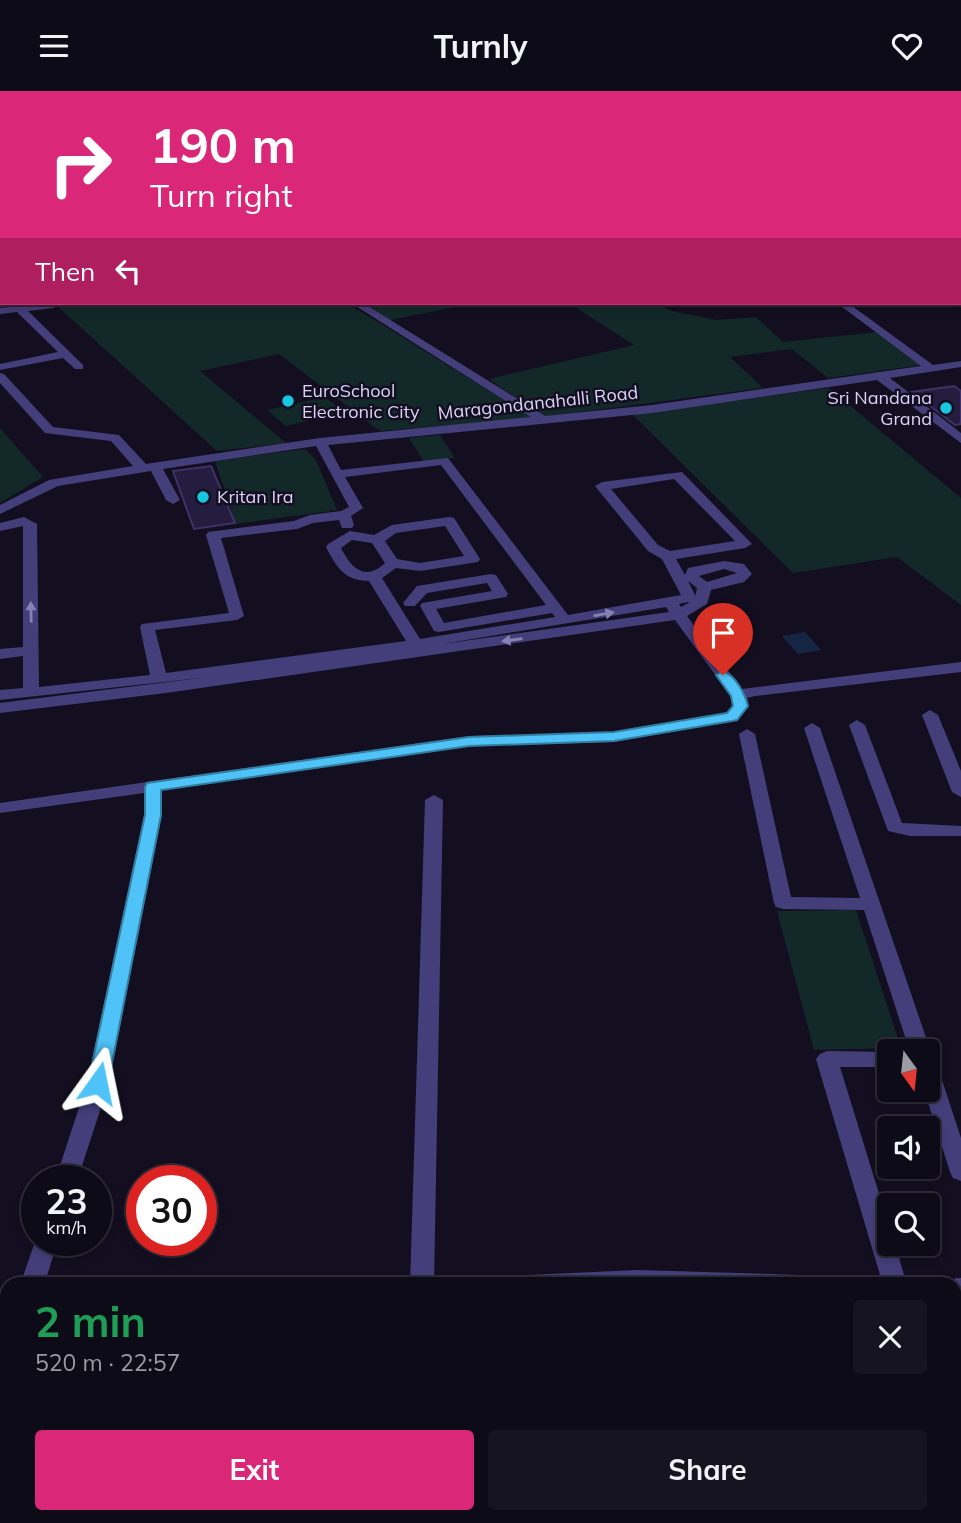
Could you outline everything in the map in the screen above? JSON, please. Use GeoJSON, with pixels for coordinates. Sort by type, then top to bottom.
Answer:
{"type":"FeatureCollection","features":[{"type":"Feature","properties":{"kind":"street"},"geometry":{"type":"LineString","coordinates":[[152,91],[158,91]]}},
{"type":"Feature","properties":{"kind":"street"},"geometry":{"type":"LineString","coordinates":[[359,305],[545,421]]}},
{"type":"Feature","properties":{"kind":"street"},"geometry":{"type":"LineString","coordinates":[[845,305],[930,368]]}},
{"type":"Feature","properties":{"kind":"street"},"geometry":{"type":"LineString","coordinates":[[0,310],[50,306]]}},
{"type":"Feature","properties":{"kind":"street"},"geometry":{"type":"LineString","coordinates":[[20,309],[79,367]]}},
{"type":"Feature","properties":{"kind":"street"},"geometry":{"type":"LineString","coordinates":[[0,367],[66,354]]}},
{"type":"Feature","properties":{"kind":"street","name":"Maragondanahalli Road"},"geometry":{"type":"LineString","coordinates":[[0,510],[54,483],[320,442],[652,409],[961,364]]}},
{"type":"Feature","properties":{"kind":"street"},"geometry":{"type":"LineString","coordinates":[[0,376],[49,430],[116,438],[149,468],[173,500]]}},
{"type":"Feature","properties":{"kind":"street"},"geometry":{"type":"LineString","coordinates":[[880,376],[961,439]]}},
{"type":"Feature","properties":{"kind":"street"},"geometry":{"type":"LineString","coordinates":[[159,679],[147,627],[237,616],[213,535],[297,525],[310,519],[344,515],[356,508],[320,442]]}},
{"type":"Feature","properties":{"kind":"street"},"geometry":{"type":"LineString","coordinates":[[337,474],[444,461],[560,614]]}},
{"type":"Feature","properties":{"kind":"street"},"geometry":{"type":"LineString","coordinates":[[427,606],[439,628],[560,614],[675,609],[688,595],[668,556],[653,548],[602,486],[677,475],[745,544],[668,556]]}},
{"type":"Feature","properties":{"kind":"street"},"geometry":{"type":"LineString","coordinates":[[344,515],[350,535]]}},
{"type":"Feature","properties":{"kind":"street"},"geometry":{"type":"LineString","coordinates":[[0,527],[24,521],[30,524],[31,686]]}},
{"type":"Feature","properties":{"kind":"street"},"geometry":{"type":"LineString","coordinates":[[377,540],[392,529],[449,521],[473,559],[419,568],[392,563],[377,540],[350,535],[333,547],[345,569],[356,575],[374,577],[387,571],[392,563]]}},
{"type":"Feature","properties":{"kind":"street"},"geometry":{"type":"LineString","coordinates":[[0,708],[675,609],[702,601],[704,587],[692,577],[693,571],[752,560]]}},
{"type":"Feature","properties":{"kind":"street"},"geometry":{"type":"LineString","coordinates":[[374,577],[418,648]]}},
{"type":"Feature","properties":{"kind":"street"},"geometry":{"type":"LineString","coordinates":[[390,605],[410,603],[427,606],[500,594],[491,578],[422,589],[410,603]]}},
{"type":"Feature","properties":{"kind":"street"},"geometry":{"type":"LineString","coordinates":[[0,808],[469,741],[614,737],[732,717],[741,706],[738,695],[675,609]]}},
{"type":"Feature","properties":{"kind":"street"},"geometry":{"type":"LineString","coordinates":[[0,683],[31,686],[159,679],[418,648],[560,614]]}},
{"type":"Feature","properties":{"kind":"street"},"geometry":{"type":"LineString","coordinates":[[0,654],[31,651]]}},
{"type":"Feature","properties":{"kind":"street"},"geometry":{"type":"LineString","coordinates":[[738,695],[961,667]]}},
{"type":"Feature","properties":{"kind":"street"},"geometry":{"type":"LineString","coordinates":[[0,695],[31,686]]}},
{"type":"Feature","properties":{"kind":"street"},"geometry":{"type":"LineString","coordinates":[[930,715],[961,792]]}},
{"type":"Feature","properties":{"kind":"street"},"geometry":{"type":"LineString","coordinates":[[857,726],[894,827],[910,831],[961,831]]}},
{"type":"Feature","properties":{"kind":"street"},"geometry":{"type":"LineString","coordinates":[[812,728],[917,1039]]}},
{"type":"Feature","properties":{"kind":"street"},"geometry":{"type":"LineString","coordinates":[[747,734],[783,903],[872,904]]}},
{"type":"Feature","properties":{"kind":"street"},"geometry":{"type":"LineString","coordinates":[[71,1165],[98,1083],[153,815],[153,787]]}},
{"type":"Feature","properties":{"kind":"street"},"geometry":{"type":"LineString","coordinates":[[422,1277],[434,800]]}},
{"type":"Feature","properties":{"kind":"street"},"geometry":{"type":"LineString","coordinates":[[877,1059],[827,1059],[893,1277]]}},
{"type":"Feature","properties":{"kind":"street"},"geometry":{"type":"LineString","coordinates":[[938,1103],[961,1172]]}},
{"type":"Feature","properties":{"kind":"street"},"geometry":{"type":"LineString","coordinates":[[35,1277],[41,1256]]}},
{"type":"Feature","properties":{"kind":"green space"},"geometry":{"type":"Polygon","coordinates":[[[56,305],[350,305],[533,418],[380,431],[279,354],[200,371],[286,443],[217,451],[56,305]]]}},
{"type":"Feature","properties":{"kind":"green space"},"geometry":{"type":"Polygon","coordinates":[[[364,305],[467,305],[389,320],[364,305]]]}},
{"type":"Feature","properties":{"kind":"green space"},"geometry":{"type":"Polygon","coordinates":[[[572,305],[659,305],[672,311],[716,320],[756,317],[783,342],[877,332],[921,365],[828,378],[792,349],[730,357],[763,388],[543,417],[489,379],[634,345],[572,305]]]}},
{"type":"Feature","properties":{"kind":"green space"},"geometry":{"type":"Polygon","coordinates":[[[829,388],[961,498],[961,605],[897,557],[793,573],[632,414],[829,388]]]}},
{"type":"Feature","properties":{"kind":"green space"},"geometry":{"type":"Polygon","coordinates":[[[325,397],[345,412],[286,426],[267,410],[325,397]]]}},
{"type":"Feature","properties":{"kind":"green space"},"geometry":{"type":"Polygon","coordinates":[[[0,428],[43,477],[0,503],[0,428]]]}},
{"type":"Feature","properties":{"kind":"green space"},"geometry":{"type":"Polygon","coordinates":[[[440,435],[455,458],[424,462],[409,438],[440,435]]]}},
{"type":"Feature","properties":{"kind":"green space"},"geometry":{"type":"Polygon","coordinates":[[[305,449],[316,460],[337,510],[236,524],[215,461],[305,449]]]}},
{"type":"Feature","properties":{"kind":"green space"},"geometry":{"type":"Polygon","coordinates":[[[856,910],[898,1039],[877,1039],[877,1049],[814,1050],[777,911],[856,910]]]}},
{"type":"Feature","properties":{"kind":"water"},"geometry":{"type":"Polygon","coordinates":[[[805,632],[821,650],[798,654],[782,636],[805,632]]]}},
{"type":"Feature","properties":{"kind":"building","name":"Sri Nandana Grand"},"geometry":{"type":"Polygon","coordinates":[[[954,386],[961,391],[961,424],[955,425],[912,392],[954,386]]]}},
{"type":"Feature","properties":{"kind":"building","name":"Kritan Ira"},"geometry":{"type":"Polygon","coordinates":[[[211,466],[235,523],[194,529],[173,471],[211,466]]]}},
{"type":"Feature","properties":{"kind":"place","name":"EuroSchool Electronic City"},"geometry":{"type":"Point","coordinates":[288,401]}},
{"type":"Feature","properties":{"kind":"place","name":"Sri Nandana Grand"},"geometry":{"type":"Point","coordinates":[946,408]}},
{"type":"Feature","properties":{"kind":"place","name":"Kritan Ira"},"geometry":{"type":"Point","coordinates":[203,497]}},
{"type":"Feature","properties":{"kind":"route"},"geometry":{"type":"LineString","coordinates":[[98,1083],[153,815],[153,787],[469,741],[614,737],[732,717],[741,706],[738,695],[723,675]]}}]}
